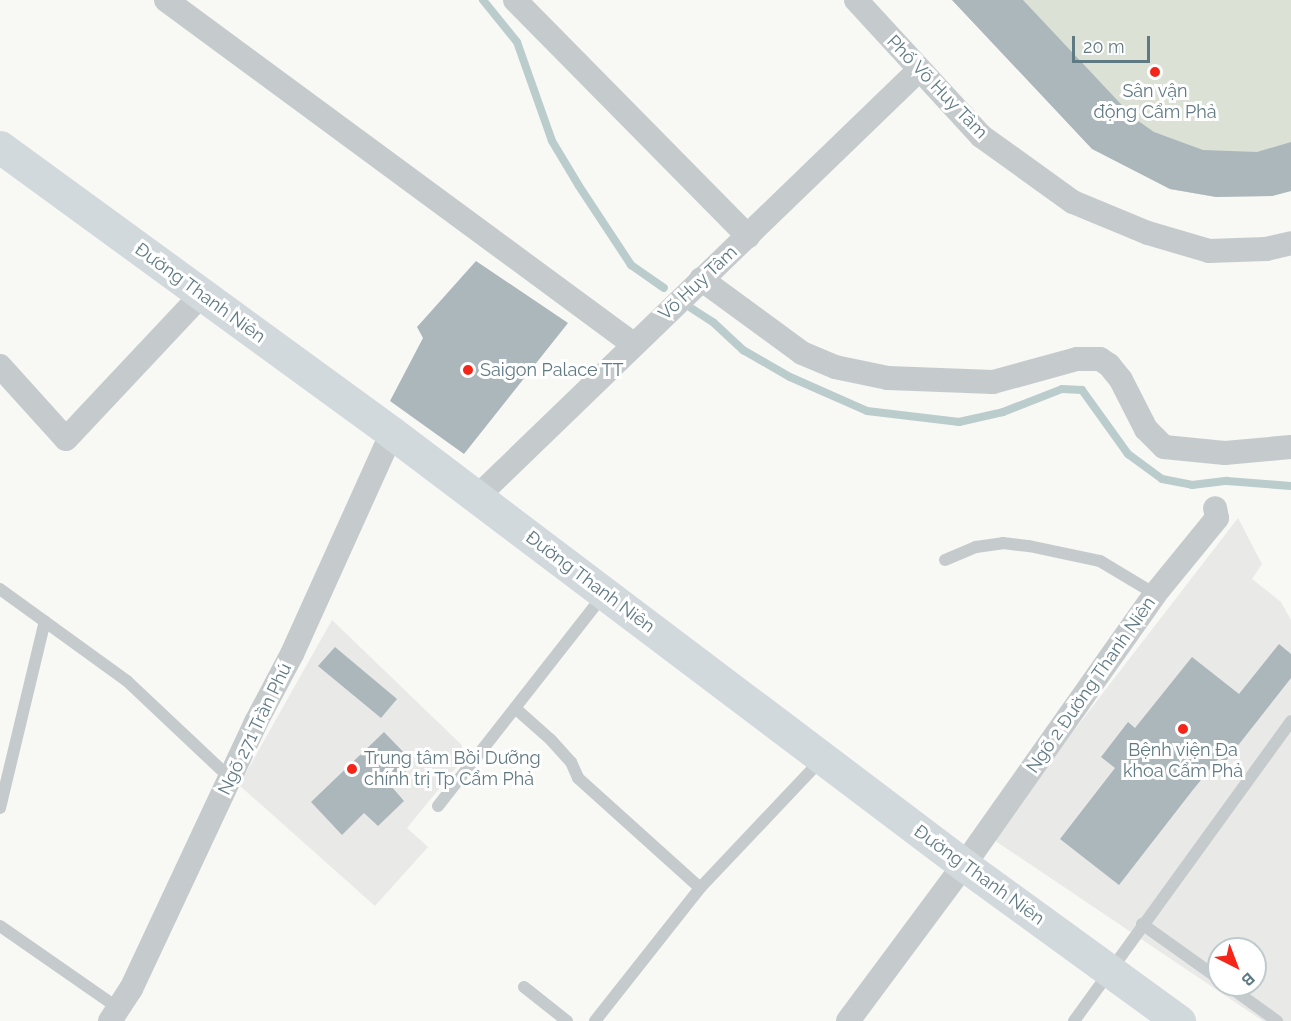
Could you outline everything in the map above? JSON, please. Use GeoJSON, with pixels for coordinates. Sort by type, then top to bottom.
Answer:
{"type":"FeatureCollection","features":[{"type":"Feature","properties":{"kind":"street"},"geometry":{"type":"LineString","coordinates":[[166,0],[633,344]]}},
{"type":"Feature","properties":{"kind":"street"},"geometry":{"type":"LineString","coordinates":[[515,0],[748,236]]}},
{"type":"Feature","properties":{"kind":"street","name":"Phố Võ Huy Tâm"},"geometry":{"type":"LineString","coordinates":[[856,0],[981,136],[1073,202],[1148,233],[1209,250],[1266,249],[1291,243]]}},
{"type":"Feature","properties":{"kind":"street","name":"Võ Huy Tâm"},"geometry":{"type":"LineString","coordinates":[[477,497],[919,70]]}},
{"type":"Feature","properties":{"kind":"street","name":"Đường Thanh Niên"},"geometry":{"type":"LineString","coordinates":[[0,147],[392,433],[964,865],[1179,1021]]}},
{"type":"Feature","properties":{"kind":"street"},"geometry":{"type":"LineString","coordinates":[[701,279],[802,353],[834,368],[888,378],[993,382],[1077,359],[1100,359],[1109,365],[1121,380],[1146,429],[1164,447],[1226,453],[1291,447]]}},
{"type":"Feature","properties":{"kind":"street"},"geometry":{"type":"LineString","coordinates":[[0,366],[66,439],[202,294]]}},
{"type":"Feature","properties":{"kind":"street","name":"Ngõ 271 Trần Phú"},"geometry":{"type":"LineString","coordinates":[[114,1015],[131,989],[230,778],[292,654],[392,433]]}},
{"type":"Feature","properties":{"kind":"street","name":"Ngõ 2 Đường Thanh Niên"},"geometry":{"type":"LineString","coordinates":[[848,1021],[964,865],[1155,594],[1217,518],[1215,508]]}},
{"type":"Feature","properties":{"kind":"lane"},"geometry":{"type":"LineString","coordinates":[[945,560],[976,547],[1003,543],[1029,546],[1100,561],[1155,594]]}},
{"type":"Feature","properties":{"kind":"lane"},"geometry":{"type":"LineString","coordinates":[[0,589],[127,681],[230,778]]}},
{"type":"Feature","properties":{"kind":"lane"},"geometry":{"type":"LineString","coordinates":[[438,806],[605,594]]}},
{"type":"Feature","properties":{"kind":"lane"},"geometry":{"type":"LineString","coordinates":[[0,808],[45,621]]}},
{"type":"Feature","properties":{"kind":"lane"},"geometry":{"type":"LineString","coordinates":[[515,708],[558,747],[571,762],[578,777],[700,888]]}},
{"type":"Feature","properties":{"kind":"lane"},"geometry":{"type":"LineString","coordinates":[[1074,1021],[1291,721]]}},
{"type":"Feature","properties":{"kind":"lane"},"geometry":{"type":"LineString","coordinates":[[595,1021],[700,888],[823,758]]}},
{"type":"Feature","properties":{"kind":"lane"},"geometry":{"type":"LineString","coordinates":[[1142,924],[1207,970]]}},
{"type":"Feature","properties":{"kind":"lane"},"geometry":{"type":"LineString","coordinates":[[0,926],[114,1015]]}},
{"type":"Feature","properties":{"kind":"lane"},"geometry":{"type":"LineString","coordinates":[[524,987],[567,1021]]}},
{"type":"Feature","properties":{"kind":"lane"},"geometry":{"type":"LineString","coordinates":[[1244,997],[1277,1021]]}},
{"type":"Feature","properties":{"kind":"shaded area","name":"Sân vận động Cẩm Phả"},"geometry":{"type":"Polygon","coordinates":[[[952,0],[1291,0],[1291,191],[1272,196],[1216,197],[1170,189],[1110,158],[1088,144],[952,0]]]}},
{"type":"Feature","properties":{"kind":"shaded area","name":"Bệnh viện Đa khoa Cẩm Phả"},"geometry":{"type":"Polygon","coordinates":[[[1238,518],[1262,564],[1252,579],[1281,602],[1291,620],[1291,1021],[1263,1021],[1227,997],[1267,997],[1267,937],[1207,937],[1207,983],[991,838],[1238,518]]]}},
{"type":"Feature","properties":{"kind":"shaded area","name":"Trung tâm Bồi Dưỡng chính trị Tp Cẩm Phả"},"geometry":{"type":"Polygon","coordinates":[[[332,620],[469,752],[407,828],[428,847],[375,906],[239,785],[332,620]]]}},
{"type":"Feature","properties":{"kind":"building"},"geometry":{"type":"Polygon","coordinates":[[[952,0],[1023,0],[1134,118],[1154,132],[1203,150],[1257,152],[1291,142],[1291,191],[1272,196],[1216,197],[1170,189],[1092,149],[952,0]]]}},
{"type":"Feature","properties":{"kind":"building","name":"Saigon Palace TT"},"geometry":{"type":"Polygon","coordinates":[[[476,261],[568,323],[464,454],[390,401],[423,338],[417,327],[476,261]]]}},
{"type":"Feature","properties":{"kind":"building"},"geometry":{"type":"Polygon","coordinates":[[[1279,644],[1291,654],[1291,678],[1225,762],[1219,758],[1119,885],[1060,839],[1115,768],[1101,757],[1128,722],[1135,728],[1192,657],[1239,694],[1279,644]]]}},
{"type":"Feature","properties":{"kind":"building"},"geometry":{"type":"Polygon","coordinates":[[[335,647],[397,699],[381,718],[318,666],[335,647]]]}},
{"type":"Feature","properties":{"kind":"building"},"geometry":{"type":"Polygon","coordinates":[[[384,732],[414,763],[391,786],[404,801],[378,826],[364,813],[342,835],[311,802],[384,732]]]}},
{"type":"Feature","properties":{"kind":"waterway"},"geometry":{"type":"LineString","coordinates":[[483,0],[517,42],[552,141],[579,186],[631,265],[664,288]]}},
{"type":"Feature","properties":{"kind":"waterway"},"geometry":{"type":"LineString","coordinates":[[691,308],[714,323],[743,350],[790,377],[867,411],[959,422],[1003,412],[1062,389],[1082,390],[1128,454],[1162,479],[1192,485],[1227,481],[1291,486]]}},
{"type":"Feature","properties":{"kind":"place","name":"Sân vận động Cẩm Phả"},"geometry":{"type":"Point","coordinates":[1155,72]}},
{"type":"Feature","properties":{"kind":"place","name":"Saigon Palace TT"},"geometry":{"type":"Point","coordinates":[468,370]}},
{"type":"Feature","properties":{"kind":"place","name":"Bệnh viện Đa khoa Cẩm Phả"},"geometry":{"type":"Point","coordinates":[1183,729]}},
{"type":"Feature","properties":{"kind":"place","name":"Trung tâm Bồi Dưỡng chính trị Tp Cẩm Phả"},"geometry":{"type":"Point","coordinates":[352,769]}}]}
